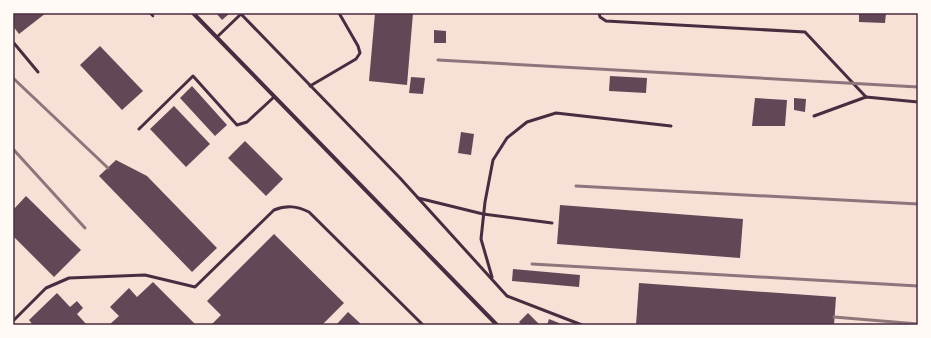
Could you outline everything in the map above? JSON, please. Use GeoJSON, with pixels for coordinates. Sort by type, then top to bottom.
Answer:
{"type":"FeatureCollection","features":[{"type":"Feature","properties":{"kind":"street"},"geometry":{"type":"LineString","coordinates":[[193,13],[497,325]]}},
{"type":"Feature","properties":{"kind":"lane"},"geometry":{"type":"LineString","coordinates":[[310,86],[356,59],[360,53],[358,46],[339,13]]}},
{"type":"Feature","properties":{"kind":"lane"},"geometry":{"type":"LineString","coordinates":[[599,13],[600,17],[606,21],[805,32],[866,97]]}},
{"type":"Feature","properties":{"kind":"lane"},"geometry":{"type":"LineString","coordinates":[[217,37],[241,14],[418,198],[507,296],[582,325]]}},
{"type":"Feature","properties":{"kind":"lane"},"geometry":{"type":"LineString","coordinates":[[13,42],[38,72]]}},
{"type":"Feature","properties":{"kind":"lane"},"geometry":{"type":"LineString","coordinates":[[139,129],[193,76],[238,125],[247,122],[274,97]]}},
{"type":"Feature","properties":{"kind":"lane"},"geometry":{"type":"LineString","coordinates":[[814,116],[866,97],[918,102]]}},
{"type":"Feature","properties":{"kind":"lane"},"geometry":{"type":"LineString","coordinates":[[492,279],[481,238],[483,214],[493,160],[507,138],[527,122],[556,113],[671,126]]}},
{"type":"Feature","properties":{"kind":"lane"},"geometry":{"type":"LineString","coordinates":[[418,198],[483,214],[552,223]]}},
{"type":"Feature","properties":{"kind":"lane"},"geometry":{"type":"LineString","coordinates":[[13,321],[46,288],[70,278],[145,276],[195,287],[274,210],[292,206],[309,212],[423,325]]}},
{"type":"Feature","properties":{"kind":"path"},"geometry":{"type":"LineString","coordinates":[[150,13],[153,16]]}},
{"type":"Feature","properties":{"kind":"building"},"geometry":{"type":"Polygon","coordinates":[[[13,13],[46,13],[19,34],[13,26],[13,13]]]}},
{"type":"Feature","properties":{"kind":"building"},"geometry":{"type":"Polygon","coordinates":[[[216,13],[228,13],[229,14],[222,20],[216,13]]]}},
{"type":"Feature","properties":{"kind":"building"},"geometry":{"type":"Polygon","coordinates":[[[375,13],[413,13],[407,85],[369,81],[375,13]]]}},
{"type":"Feature","properties":{"kind":"building"},"geometry":{"type":"Polygon","coordinates":[[[859,13],[886,13],[885,23],[859,22],[859,13]]]}},
{"type":"Feature","properties":{"kind":"building"},"geometry":{"type":"Polygon","coordinates":[[[434,30],[446,31],[446,43],[434,43],[434,30]]]}},
{"type":"Feature","properties":{"kind":"building"},"geometry":{"type":"Polygon","coordinates":[[[100,46],[143,91],[122,110],[80,65],[100,46]]]}},
{"type":"Feature","properties":{"kind":"building"},"geometry":{"type":"Polygon","coordinates":[[[610,76],[647,78],[646,93],[609,91],[610,76]]]}},
{"type":"Feature","properties":{"kind":"building"},"geometry":{"type":"Polygon","coordinates":[[[411,77],[425,78],[423,94],[409,93],[411,77]]]}},
{"type":"Feature","properties":{"kind":"building"},"geometry":{"type":"Polygon","coordinates":[[[192,86],[227,125],[215,136],[180,98],[192,86]]]}},
{"type":"Feature","properties":{"kind":"building"},"geometry":{"type":"Polygon","coordinates":[[[755,98],[787,100],[785,126],[752,126],[755,98]]]}},
{"type":"Feature","properties":{"kind":"building"},"geometry":{"type":"Polygon","coordinates":[[[794,98],[806,99],[805,112],[794,110],[794,98]]]}},
{"type":"Feature","properties":{"kind":"building"},"geometry":{"type":"Polygon","coordinates":[[[174,106],[210,144],[186,167],[150,129],[174,106]]]}},
{"type":"Feature","properties":{"kind":"building"},"geometry":{"type":"Polygon","coordinates":[[[461,132],[474,134],[471,155],[458,153],[461,132]]]}},
{"type":"Feature","properties":{"kind":"building"},"geometry":{"type":"Polygon","coordinates":[[[245,141],[283,179],[266,196],[228,158],[245,141]]]}},
{"type":"Feature","properties":{"kind":"building"},"geometry":{"type":"Polygon","coordinates":[[[116,160],[147,176],[217,248],[192,272],[99,176],[116,160]]]}},
{"type":"Feature","properties":{"kind":"building"},"geometry":{"type":"Polygon","coordinates":[[[26,196],[81,250],[54,277],[13,236],[13,210],[26,196]]]}},
{"type":"Feature","properties":{"kind":"building"},"geometry":{"type":"Polygon","coordinates":[[[560,205],[743,219],[740,258],[557,244],[560,205]]]}},
{"type":"Feature","properties":{"kind":"building"},"geometry":{"type":"Polygon","coordinates":[[[274,234],[344,303],[322,325],[211,325],[221,315],[207,301],[274,234]]]}},
{"type":"Feature","properties":{"kind":"building"},"geometry":{"type":"Polygon","coordinates":[[[513,269],[580,275],[579,287],[512,281],[513,269]]]}},
{"type":"Feature","properties":{"kind":"building"},"geometry":{"type":"Polygon","coordinates":[[[153,282],[196,325],[109,325],[119,316],[110,307],[129,288],[137,297],[153,282]]]}},
{"type":"Feature","properties":{"kind":"building"},"geometry":{"type":"Polygon","coordinates":[[[639,283],[836,297],[834,325],[636,325],[639,283]]]}},
{"type":"Feature","properties":{"kind":"building"},"geometry":{"type":"Polygon","coordinates":[[[57,293],[70,307],[77,301],[83,308],[77,314],[87,325],[33,325],[29,320],[57,293]]]}},
{"type":"Feature","properties":{"kind":"building"},"geometry":{"type":"Polygon","coordinates":[[[348,312],[362,325],[336,325],[348,312]]]}},
{"type":"Feature","properties":{"kind":"building"},"geometry":{"type":"Polygon","coordinates":[[[528,313],[540,325],[522,325],[519,322],[528,313]]]}},
{"type":"Feature","properties":{"kind":"building"},"geometry":{"type":"Polygon","coordinates":[[[549,319],[564,325],[547,325],[549,319]]]}},
{"type":"Feature","properties":{"kind":"railway"},"geometry":{"type":"LineString","coordinates":[[438,60],[918,87]]}},
{"type":"Feature","properties":{"kind":"railway"},"geometry":{"type":"LineString","coordinates":[[13,78],[108,168]]}},
{"type":"Feature","properties":{"kind":"railway"},"geometry":{"type":"LineString","coordinates":[[13,149],[85,228]]}},
{"type":"Feature","properties":{"kind":"railway"},"geometry":{"type":"LineString","coordinates":[[576,186],[918,204]]}},
{"type":"Feature","properties":{"kind":"railway"},"geometry":{"type":"LineString","coordinates":[[532,264],[918,286]]}},
{"type":"Feature","properties":{"kind":"railway"},"geometry":{"type":"LineString","coordinates":[[834,317],[918,324]]}}]}
